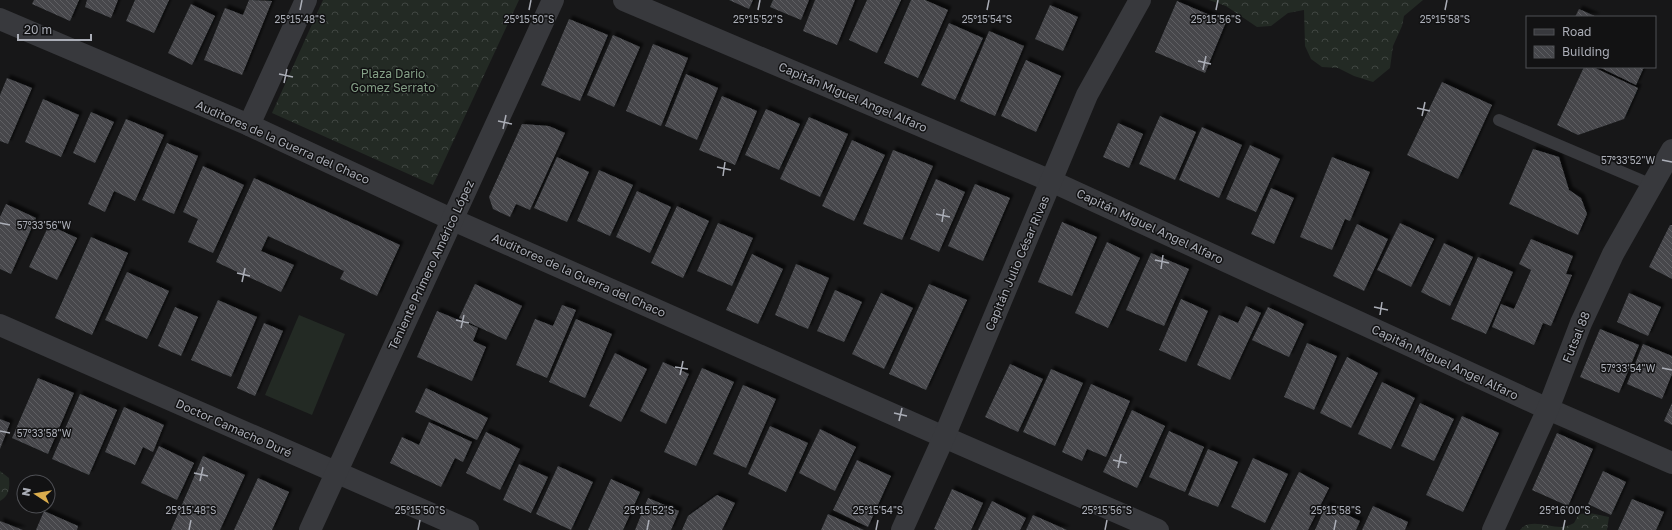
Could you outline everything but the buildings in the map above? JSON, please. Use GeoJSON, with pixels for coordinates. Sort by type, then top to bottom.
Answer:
{"type":"FeatureCollection","features":[{"type":"Feature","properties":{"kind":"street"},"geometry":{"type":"LineString","coordinates":[[249,125],[306,0]]}},
{"type":"Feature","properties":{"kind":"street","name":"Teniente Primero Américo López"},"geometry":{"type":"LineString","coordinates":[[310,530],[553,0]]}},
{"type":"Feature","properties":{"kind":"street","name":"Capitán Miguel Angel Alfaro"},"geometry":{"type":"LineString","coordinates":[[624,0],[1051,181],[1548,409],[1672,463]]}},
{"type":"Feature","properties":{"kind":"street","name":"Capitán Julio César Rivas"},"geometry":{"type":"LineString","coordinates":[[902,530],[944,437],[1086,94],[1140,0]]}},
{"type":"Feature","properties":{"kind":"street","name":"Auditores de la Guerra del Chaco"},"geometry":{"type":"LineString","coordinates":[[0,19],[249,125],[452,219],[1158,530]]}},
{"type":"Feature","properties":{"kind":"street","name":"Futsal 88"},"geometry":{"type":"LineString","coordinates":[[1494,530],[1548,409],[1581,323],[1613,254],[1672,150]]}},
{"type":"Feature","properties":{"kind":"street","name":"Doctor Camacho Duré"},"geometry":{"type":"LineString","coordinates":[[0,325],[468,530]]}},
{"type":"Feature","properties":{"kind":"lane"},"geometry":{"type":"LineString","coordinates":[[1499,120],[1652,185]]}},
{"type":"Feature","properties":{"kind":"green space","name":"Plaza Dario Gomez Serrato"},"geometry":{"type":"Polygon","coordinates":[[[323,0],[519,0],[433,185],[272,113],[323,0]]]}},
{"type":"Feature","properties":{"kind":"green space"},"geometry":{"type":"Polygon","coordinates":[[[1209,0],[1423,0],[1404,16],[1402,26],[1393,46],[1390,68],[1373,82],[1354,76],[1338,68],[1322,67],[1311,59],[1305,46],[1304,10],[1288,13],[1271,26],[1257,27],[1226,6],[1209,0]]]}},
{"type":"Feature","properties":{"kind":"green space"},"geometry":{"type":"Polygon","coordinates":[[[299,315],[345,334],[312,415],[265,395],[299,315]]]}},
{"type":"Feature","properties":{"kind":"green space"},"geometry":{"type":"Polygon","coordinates":[[[0,471],[9,478],[9,485],[7,494],[0,501],[0,471]]]}},
{"type":"Feature","properties":{"kind":"green space"},"geometry":{"type":"Polygon","coordinates":[[[1590,513],[1609,517],[1607,530],[1520,530],[1528,524],[1556,527],[1566,526],[1574,523],[1579,514],[1590,513]]]}}]}
